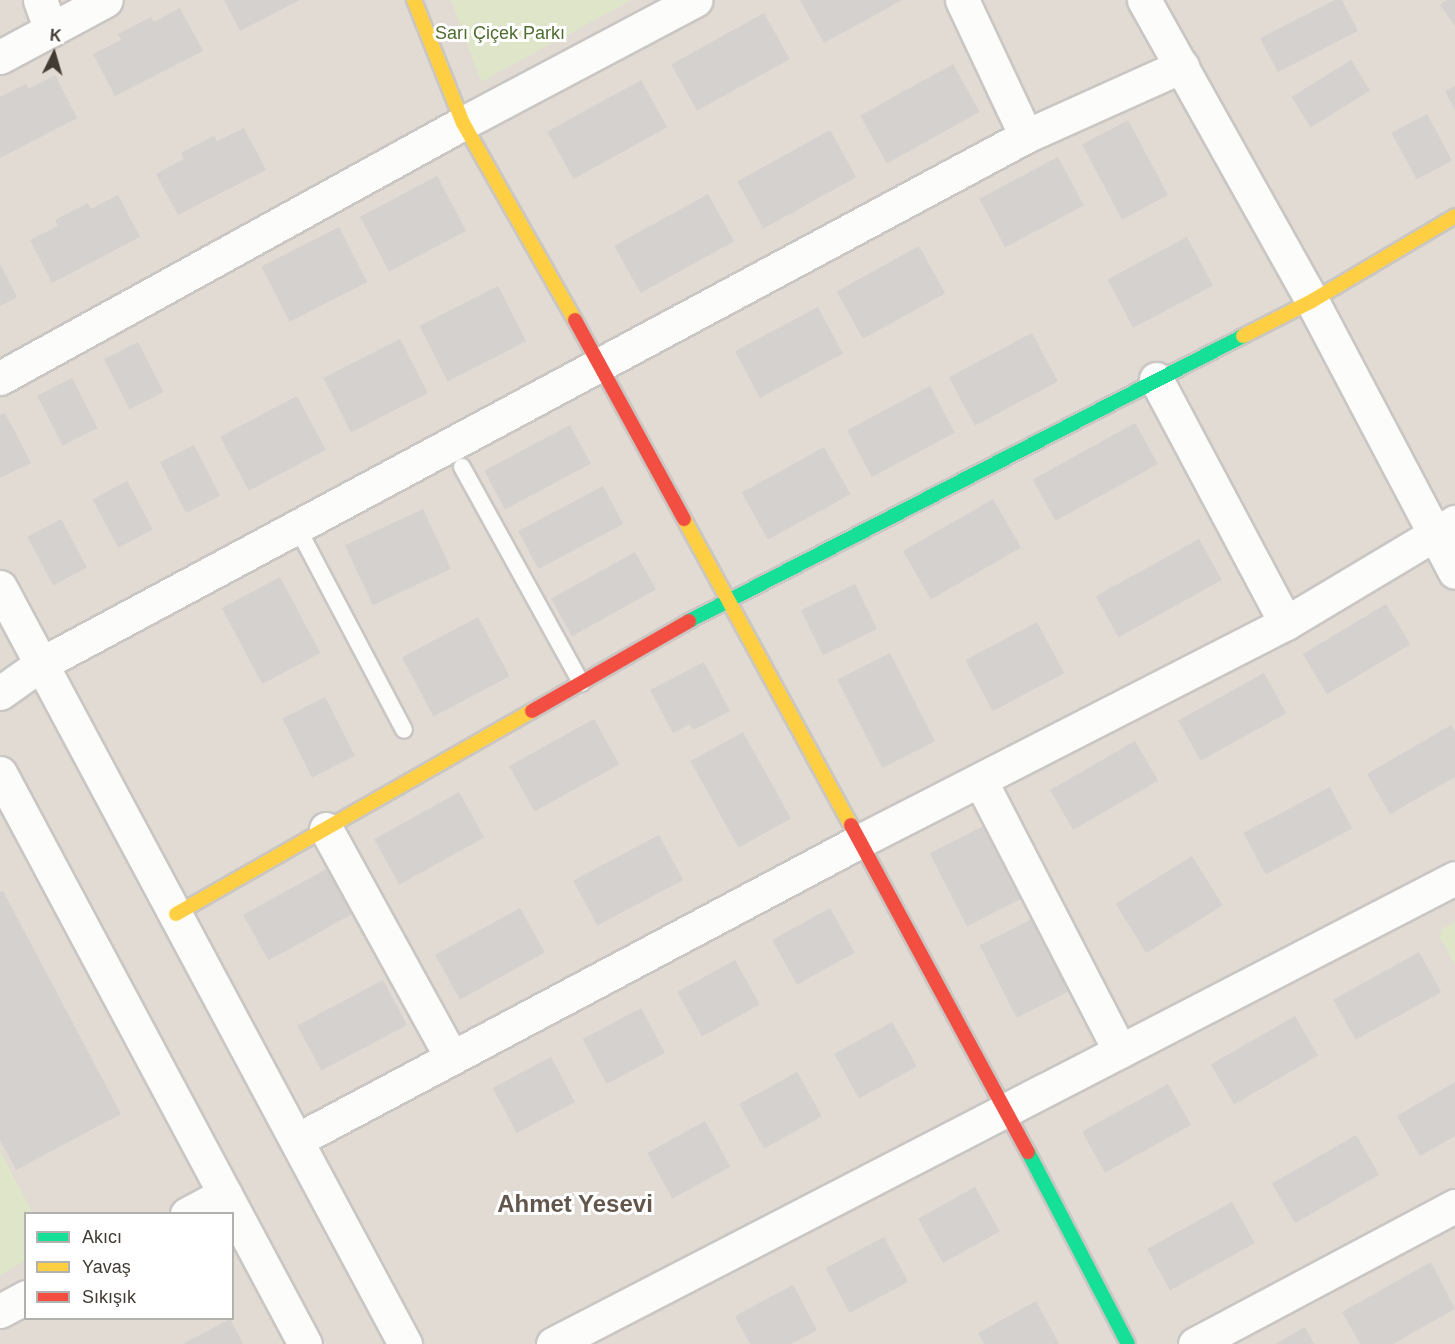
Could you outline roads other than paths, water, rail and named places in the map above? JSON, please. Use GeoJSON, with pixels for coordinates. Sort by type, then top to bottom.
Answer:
{"type":"FeatureCollection","features":[{"type":"Feature","properties":{"kind":"street"},"geometry":{"type":"LineString","coordinates":[[40,0],[51,30]]}},
{"type":"Feature","properties":{"kind":"street"},"geometry":{"type":"LineString","coordinates":[[0,57],[106,0]]}},
{"type":"Feature","properties":{"kind":"street"},"geometry":{"type":"LineString","coordinates":[[414,0],[463,123],[600,364],[860,841],[1006,1110],[1128,1344]]}},
{"type":"Feature","properties":{"kind":"street"},"geometry":{"type":"LineString","coordinates":[[0,378],[463,123],[694,0]]}},
{"type":"Feature","properties":{"kind":"street"},"geometry":{"type":"LineString","coordinates":[[962,0],[1026,136]]}},
{"type":"Feature","properties":{"kind":"street"},"geometry":{"type":"LineString","coordinates":[[1144,0],[1312,301],[1445,528],[1455,572]]}},
{"type":"Feature","properties":{"kind":"street"},"geometry":{"type":"LineString","coordinates":[[0,693],[41,664],[1026,136],[1182,66]]}},
{"type":"Feature","properties":{"kind":"street"},"geometry":{"type":"LineString","coordinates":[[176,914],[728,599],[1312,301],[1455,216]]}},
{"type":"Feature","properties":{"kind":"street"},"geometry":{"type":"LineString","coordinates":[[1156,379],[1286,623]]}},
{"type":"Feature","properties":{"kind":"street"},"geometry":{"type":"LineString","coordinates":[[297,1140],[860,841],[1286,623],[1445,528]]}},
{"type":"Feature","properties":{"kind":"street"},"geometry":{"type":"LineString","coordinates":[[0,587],[405,1344]]}},
{"type":"Feature","properties":{"kind":"street"},"geometry":{"type":"LineString","coordinates":[[0,773],[305,1344]]}},
{"type":"Feature","properties":{"kind":"street"},"geometry":{"type":"LineString","coordinates":[[980,780],[1120,1051]]}},
{"type":"Feature","properties":{"kind":"street"},"geometry":{"type":"LineString","coordinates":[[326,829],[452,1058]]}},
{"type":"Feature","properties":{"kind":"street"},"geometry":{"type":"LineString","coordinates":[[553,1344],[1455,878]]}},
{"type":"Feature","properties":{"kind":"street"},"geometry":{"type":"LineString","coordinates":[[192,1212],[225,1194]]}},
{"type":"Feature","properties":{"kind":"street"},"geometry":{"type":"LineString","coordinates":[[1195,1344],[1455,1206]]}},
{"type":"Feature","properties":{"kind":"street"},"geometry":{"type":"LineString","coordinates":[[0,1311],[24,1298]]}},
{"type":"Feature","properties":{"kind":"lane"},"geometry":{"type":"LineString","coordinates":[[462,467],[581,683]]}},
{"type":"Feature","properties":{"kind":"lane"},"geometry":{"type":"LineString","coordinates":[[297,527],[404,730]]}},
{"type":"Feature","properties":{"kind":"district","name":"Ahmet Yesevi"},"geometry":{"type":"Point","coordinates":[575,1204]}},
{"type":"Feature","properties":{"kind":"park label","name":"Sarı Çiçek Parkı"},"geometry":{"type":"Point","coordinates":[500,33]}}]}
